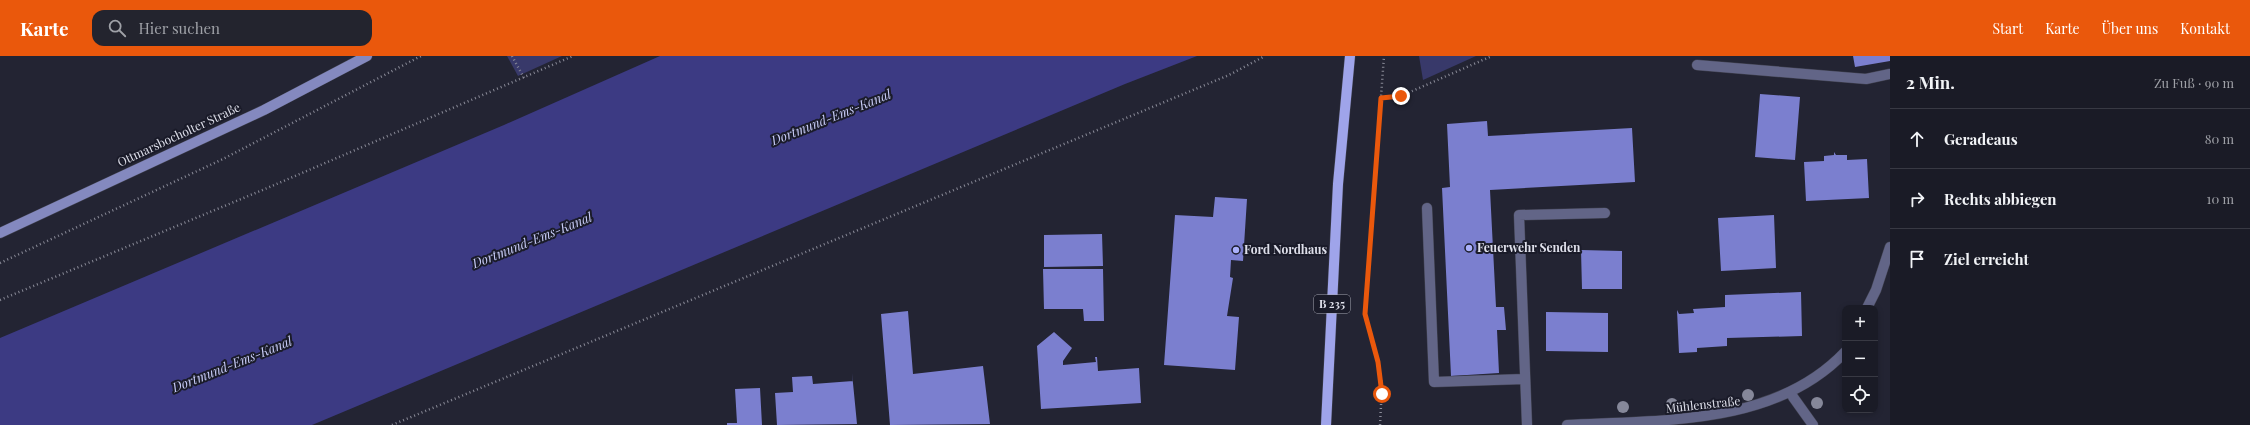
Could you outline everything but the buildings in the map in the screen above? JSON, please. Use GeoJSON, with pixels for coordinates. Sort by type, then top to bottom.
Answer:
{"type":"FeatureCollection","features":[{"type":"Feature","properties":{"kind":"main road","name":"Ottmarsbocholter Straße"},"geometry":{"type":"LineString","coordinates":[[0,233],[264,110],[367,56]]}},
{"type":"Feature","properties":{"kind":"main road","name":"B 235"},"geometry":{"type":"LineString","coordinates":[[1326,425],[1338,184],[1350,59]]}},
{"type":"Feature","properties":{"kind":"street"},"geometry":{"type":"LineString","coordinates":[[1697,65],[1866,80],[1890,74]]}},
{"type":"Feature","properties":{"kind":"street"},"geometry":{"type":"LineString","coordinates":[[1426,208],[1434,382],[1524,379]]}},
{"type":"Feature","properties":{"kind":"street"},"geometry":{"type":"LineString","coordinates":[[1527,425],[1524,379],[1519,215],[1605,213]]}},
{"type":"Feature","properties":{"kind":"street"},"geometry":{"type":"LineString","coordinates":[[1868,305],[1876,290],[1890,247]]}},
{"type":"Feature","properties":{"kind":"street","name":"Mühlenstraße"},"geometry":{"type":"LineString","coordinates":[[1567,425],[1718,419],[1773,406],[1793,397],[1816,381],[1842,356]]}},
{"type":"Feature","properties":{"kind":"street"},"geometry":{"type":"LineString","coordinates":[[1793,397],[1813,425]]}},
{"type":"Feature","properties":{"kind":"path"},"geometry":{"type":"LineString","coordinates":[[0,263],[223,159],[421,56]]}},
{"type":"Feature","properties":{"kind":"path"},"geometry":{"type":"LineString","coordinates":[[512,56],[524,78]]}},
{"type":"Feature","properties":{"kind":"path"},"geometry":{"type":"LineString","coordinates":[[0,300],[574,56]]}},
{"type":"Feature","properties":{"kind":"path"},"geometry":{"type":"LineString","coordinates":[[392,425],[1229,75],[1265,56]]}},
{"type":"Feature","properties":{"kind":"path"},"geometry":{"type":"LineString","coordinates":[[1380,425],[1382,386],[1378,362],[1365,314],[1384,56]]}},
{"type":"Feature","properties":{"kind":"path"},"geometry":{"type":"LineString","coordinates":[[1381,98],[1401,96],[1492,56]]}},
{"type":"Feature","properties":{"kind":"shaded area"},"geometry":{"type":"Polygon","coordinates":[[[507,56],[562,56],[518,76],[507,56]]]}},
{"type":"Feature","properties":{"kind":"shaded area"},"geometry":{"type":"Polygon","coordinates":[[[1419,56],[1476,56],[1423,80],[1419,56]]]}},
{"type":"Feature","properties":{"kind":"water","name":"Dortmund-Ems-Kanal"},"geometry":{"type":"Polygon","coordinates":[[[660,56],[1197,56],[1125,84],[312,425],[0,425],[0,338],[504,125],[660,56]]]}},
{"type":"Feature","properties":{"kind":"place","name":"Feuerwehr Senden"},"geometry":{"type":"Point","coordinates":[1469,248]}},
{"type":"Feature","properties":{"kind":"place","name":"Ford Nordhaus"},"geometry":{"type":"Point","coordinates":[1236,250]}},
{"type":"Feature","properties":{"kind":"route"},"geometry":{"type":"LineString","coordinates":[[1382,394],[1378,362],[1365,314],[1381,98],[1401,96]]}}]}
